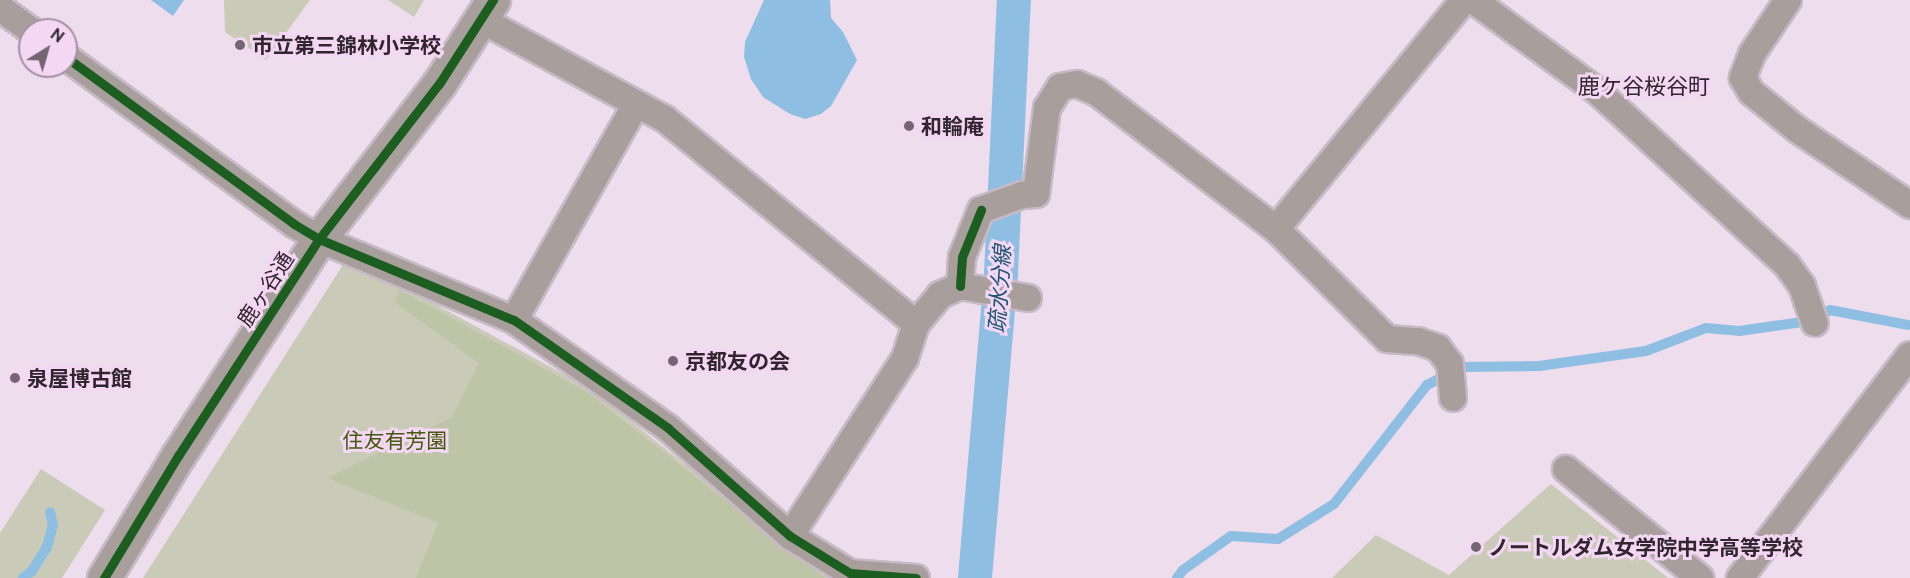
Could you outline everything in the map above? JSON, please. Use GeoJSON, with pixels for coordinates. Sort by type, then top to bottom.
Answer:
{"type":"FeatureCollection","features":[{"type":"Feature","properties":{"kind":"street"},"geometry":{"type":"LineString","coordinates":[[1276,230],[1464,0]]}},
{"type":"Feature","properties":{"kind":"street"},"geometry":{"type":"LineString","coordinates":[[1473,0],[1596,90],[1787,265],[1802,286],[1812,316]]}},
{"type":"Feature","properties":{"kind":"street"},"geometry":{"type":"LineString","coordinates":[[1788,0],[1752,54],[1743,78],[1752,92],[1798,130],[1910,206]]}},
{"type":"Feature","properties":{"kind":"street"},"geometry":{"type":"LineString","coordinates":[[0,9],[18,22]]}},
{"type":"Feature","properties":{"kind":"street"},"geometry":{"type":"LineString","coordinates":[[487,10],[636,104],[665,119],[916,324]]}},
{"type":"Feature","properties":{"kind":"street","name":"鹿ヶ谷通"},"geometry":{"type":"LineString","coordinates":[[104,578],[178,456],[319,239],[439,84],[487,10]]}},
{"type":"Feature","properties":{"kind":"street"},"geometry":{"type":"LineString","coordinates":[[78,66],[294,224],[319,239],[514,320],[668,428],[790,536],[850,573],[916,578]]}},
{"type":"Feature","properties":{"kind":"street"},"geometry":{"type":"LineString","coordinates":[[960,286],[962,257],[981,210],[1022,195],[1036,194],[1047,108],[1060,87],[1077,84],[1096,92],[1276,230],[1387,339],[1418,341],[1438,348],[1452,382]]}},
{"type":"Feature","properties":{"kind":"street"},"geometry":{"type":"LineString","coordinates":[[514,320],[636,104]]}},
{"type":"Feature","properties":{"kind":"street"},"geometry":{"type":"LineString","coordinates":[[790,536],[905,358],[916,324],[940,295],[960,286],[1011,295]]}},
{"type":"Feature","properties":{"kind":"street"},"geometry":{"type":"LineString","coordinates":[[1740,578],[1910,355]]}},
{"type":"Feature","properties":{"kind":"street"},"geometry":{"type":"LineString","coordinates":[[1566,469],[1700,578]]}},
{"type":"Feature","properties":{"kind":"green space"},"geometry":{"type":"Polygon","coordinates":[[[224,0],[310,0],[266,60],[225,32],[224,0]]]}},
{"type":"Feature","properties":{"kind":"green space"},"geometry":{"type":"Polygon","coordinates":[[[388,0],[424,0],[414,17],[388,0]]]}},
{"type":"Feature","properties":{"kind":"green space","name":"住友有芳園"},"geometry":{"type":"Polygon","coordinates":[[[346,260],[402,286],[589,388],[828,578],[143,578],[346,260]]]}},
{"type":"Feature","properties":{"kind":"green space"},"geometry":{"type":"Polygon","coordinates":[[[400,290],[587,392],[825,578],[416,578],[438,523],[327,478],[452,417],[479,363],[394,302],[400,290]]]}},
{"type":"Feature","properties":{"kind":"green space"},"geometry":{"type":"Polygon","coordinates":[[[41,469],[105,510],[62,578],[0,578],[0,533],[41,469]]]}},
{"type":"Feature","properties":{"kind":"green space"},"geometry":{"type":"Polygon","coordinates":[[[1551,484],[1668,578],[1332,578],[1376,535],[1449,575],[1551,484]]]}},
{"type":"Feature","properties":{"kind":"water"},"geometry":{"type":"Polygon","coordinates":[[[151,0],[184,0],[173,16],[151,0]]]}},
{"type":"Feature","properties":{"kind":"water"},"geometry":{"type":"Polygon","coordinates":[[[764,0],[830,0],[831,18],[843,32],[857,60],[831,106],[821,114],[805,119],[790,114],[763,97],[751,79],[744,57],[745,42],[764,0]]]}},
{"type":"Feature","properties":{"kind":"waterway","name":"疏水分線"},"geometry":{"type":"LineString","coordinates":[[975,578],[1001,273],[1014,0]]}},
{"type":"Feature","properties":{"kind":"waterway"},"geometry":{"type":"LineString","coordinates":[[1177,578],[1183,570],[1231,536],[1278,539],[1334,504],[1427,385],[1462,367],[1539,366],[1646,351],[1706,328],[1739,331],[1802,322],[1830,310],[1908,325]]}},
{"type":"Feature","properties":{"kind":"waterway"},"geometry":{"type":"LineString","coordinates":[[23,578],[32,571],[47,547],[53,525],[50,512]]}},
{"type":"Feature","properties":{"kind":"cycle path"},"geometry":{"type":"LineString","coordinates":[[104,578],[178,456],[319,239],[439,84],[493,0]]}},
{"type":"Feature","properties":{"kind":"cycle path"},"geometry":{"type":"LineString","coordinates":[[78,66],[294,224],[319,239],[514,320],[668,428],[790,536],[850,573],[916,578]]}},
{"type":"Feature","properties":{"kind":"cycle path"},"geometry":{"type":"LineString","coordinates":[[960,286],[962,257],[981,210]]}},
{"type":"Feature","properties":{"kind":"place","name":"市立第三錦林小学校"},"geometry":{"type":"Point","coordinates":[240,45]}},
{"type":"Feature","properties":{"kind":"place","name":"和輪庵"},"geometry":{"type":"Point","coordinates":[909,126]}},
{"type":"Feature","properties":{"kind":"place","name":"京都友の会"},"geometry":{"type":"Point","coordinates":[673,361]}},
{"type":"Feature","properties":{"kind":"place","name":"泉屋博古館"},"geometry":{"type":"Point","coordinates":[15,378]}},
{"type":"Feature","properties":{"kind":"place","name":"ノートルダム女学院中学高等学校"},"geometry":{"type":"Point","coordinates":[1476,547]}},
{"type":"Feature","properties":{"kind":"district","name":"鹿ケ谷桜谷町"},"geometry":{"type":"Point","coordinates":[1644,86]}}]}
